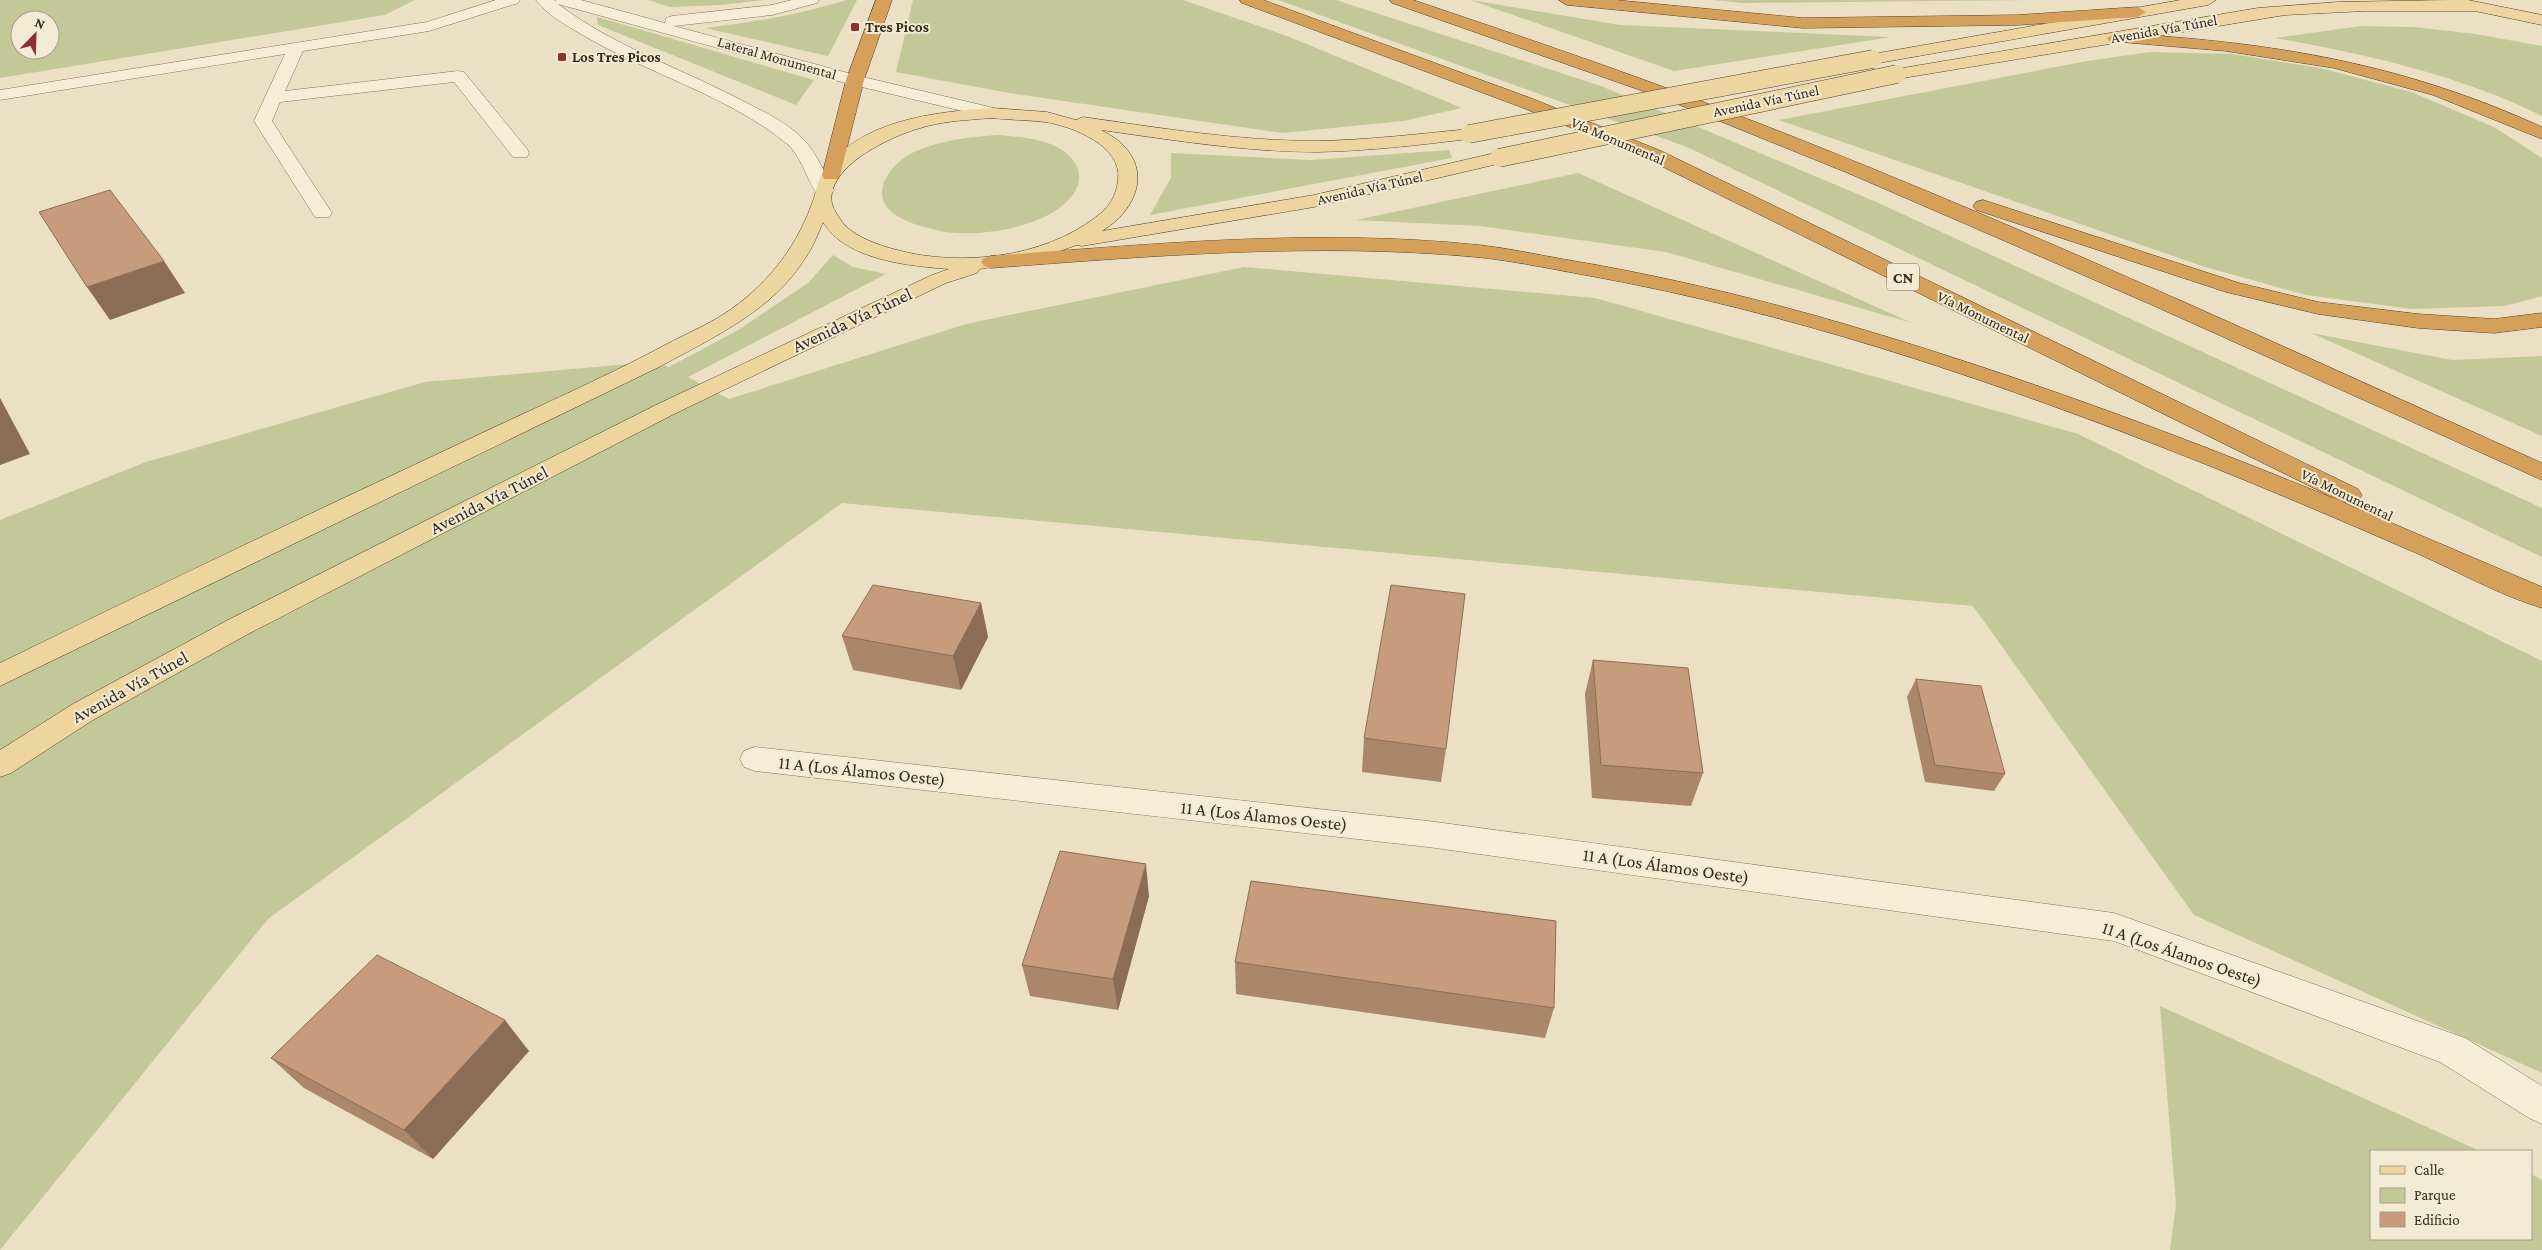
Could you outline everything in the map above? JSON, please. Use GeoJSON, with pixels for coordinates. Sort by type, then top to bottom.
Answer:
{"type":"FeatureCollection","features":[{"type":"Feature","properties":{"kind":"highway"},"geometry":{"type":"LineString","coordinates":[[826,190],[855,80],[884,0]]}},
{"type":"Feature","properties":{"kind":"highway","name":"Vía Monumental"},"geometry":{"type":"LineString","coordinates":[[1248,0],[1527,103],[1654,155],[2542,590]]}},
{"type":"Feature","properties":{"kind":"highway"},"geometry":{"type":"LineString","coordinates":[[1398,0],[1638,83],[1754,127],[2050,229],[2233,288],[2318,308],[2418,321],[2494,326],[2542,320]]}},
{"type":"Feature","properties":{"kind":"highway"},"geometry":{"type":"LineString","coordinates":[[1567,0],[1803,23],[2018,20],[2138,12]]}},
{"type":"Feature","properties":{"kind":"highway"},"geometry":{"type":"LineString","coordinates":[[2116,38],[2193,42],[2260,49],[2380,73],[2436,88],[2503,114],[2542,134]]}},
{"type":"Feature","properties":{"kind":"highway"},"geometry":{"type":"LineString","coordinates":[[1754,127],[2166,302],[2542,472]]}},
{"type":"Feature","properties":{"kind":"highway"},"geometry":{"type":"LineString","coordinates":[[991,262],[1190,248],[1286,244],[1383,244],[1481,251],[1703,292],[1843,329],[1983,374],[2220,460],[2542,598]]}},
{"type":"Feature","properties":{"kind":"main road","name":"Avenida Vía Túnel"},"geometry":{"type":"LineString","coordinates":[[1047,116],[1208,140],[1297,146],[1384,143],[1470,134],[1873,59],[2208,0]]}},
{"type":"Feature","properties":{"kind":"main road"},"geometry":{"type":"LineString","coordinates":[[2447,0],[2472,7],[2542,20]]}},
{"type":"Feature","properties":{"kind":"main road","name":"Avenida Vía Túnel"},"geometry":{"type":"LineString","coordinates":[[1066,243],[1314,201],[1499,158],[1897,74],[2258,13],[2310,7],[2392,5],[2472,7]]}},
{"type":"Feature","properties":{"kind":"main road"},"geometry":{"type":"LineString","coordinates":[[0,675],[240,557],[651,362],[733,318],[770,287],[797,256],[826,190],[850,154],[887,134],[913,124],[951,116],[992,113],[1047,116],[1086,128],[1115,146],[1129,170],[1126,196],[1104,221],[1066,243],[1030,255],[991,262],[963,264],[910,260],[867,248],[837,229],[826,190]]}},
{"type":"Feature","properties":{"kind":"main road","name":"Avenida Vía Túnel"},"geometry":{"type":"LineString","coordinates":[[0,765],[83,712],[238,628],[666,409],[939,279],[991,262]]}},
{"type":"Feature","properties":{"kind":"street"},"geometry":{"type":"LineString","coordinates":[[0,95],[429,26],[512,0]]}},
{"type":"Feature","properties":{"kind":"street"},"geometry":{"type":"LineString","coordinates":[[544,0],[572,22],[614,47],[704,88],[766,120],[794,140],[826,190]]}},
{"type":"Feature","properties":{"kind":"street","name":"Lateral Monumental"},"geometry":{"type":"LineString","coordinates":[[563,0],[650,22],[855,80],[992,113]]}},
{"type":"Feature","properties":{"kind":"street"},"geometry":{"type":"LineString","coordinates":[[650,22],[707,19],[763,11],[811,0]]}},
{"type":"Feature","properties":{"kind":"street"},"geometry":{"type":"LineString","coordinates":[[298,47],[263,121],[322,213]]}},
{"type":"Feature","properties":{"kind":"street"},"geometry":{"type":"LineString","coordinates":[[274,98],[458,76],[520,154]]}},
{"type":"Feature","properties":{"kind":"street","name":"11 A (Los Álamos Oeste)"},"geometry":{"type":"LineString","coordinates":[[756,759],[1428,834],[2114,927],[2452,1050],[2542,1106]]}},
{"type":"Feature","properties":{"kind":"green space"},"geometry":{"type":"Polygon","coordinates":[[[0,0],[415,0],[385,15],[0,78],[0,0]]]}},
{"type":"Feature","properties":{"kind":"green space"},"geometry":{"type":"Polygon","coordinates":[[[648,0],[764,0],[721,5],[670,7],[648,0]]]}},
{"type":"Feature","properties":{"kind":"green space"},"geometry":{"type":"Polygon","coordinates":[[[846,0],[857,0],[828,56],[705,28],[776,17],[846,0]]]}},
{"type":"Feature","properties":{"kind":"green space"},"geometry":{"type":"Polygon","coordinates":[[[913,0],[1183,0],[1287,36],[1462,108],[1403,121],[1283,133],[1009,93],[896,72],[913,0]]]}},
{"type":"Feature","properties":{"kind":"green space"},"geometry":{"type":"Polygon","coordinates":[[[1278,0],[1336,0],[1601,86],[1874,201],[2542,508],[2542,557],[1687,147],[1278,0]]]}},
{"type":"Feature","properties":{"kind":"green space"},"geometry":{"type":"Polygon","coordinates":[[[1470,0],[1620,25],[1891,37],[1674,71],[1470,0]]]}},
{"type":"Feature","properties":{"kind":"green space"},"geometry":{"type":"Polygon","coordinates":[[[1713,0],[2036,0],[1742,3],[1713,0]]]}},
{"type":"Feature","properties":{"kind":"green space"},"geometry":{"type":"Polygon","coordinates":[[[597,17],[814,80],[796,105],[598,25],[597,17]]]}},
{"type":"Feature","properties":{"kind":"green space"},"geometry":{"type":"Polygon","coordinates":[[[2361,26],[2414,27],[2475,34],[2542,46],[2542,116],[2478,89],[2412,68],[2343,51],[2275,38],[2361,26]]]}},
{"type":"Feature","properties":{"kind":"green space"},"geometry":{"type":"Polygon","coordinates":[[[2150,52],[2232,54],[2320,68],[2411,92],[2494,127],[2542,158],[2542,296],[2505,306],[2412,309],[2306,295],[2202,266],[1779,120],[2087,61],[2150,52]]]}},
{"type":"Feature","properties":{"kind":"green space"},"geometry":{"type":"Polygon","coordinates":[[[999,135],[1042,141],[1055,146],[1072,158],[1079,173],[1079,181],[1071,197],[1051,213],[1020,226],[1002,230],[967,233],[936,230],[914,224],[894,214],[886,206],[882,197],[882,188],[885,180],[890,171],[905,157],[924,148],[945,142],[999,135]]]}},
{"type":"Feature","properties":{"kind":"green space"},"geometry":{"type":"Polygon","coordinates":[[[1449,150],[1452,158],[1150,215],[1171,178],[1171,153],[1311,160],[1449,150]]]}},
{"type":"Feature","properties":{"kind":"green space"},"geometry":{"type":"Polygon","coordinates":[[[1578,173],[1912,323],[1666,252],[1480,226],[1356,220],[1578,173]]]}},
{"type":"Feature","properties":{"kind":"green space"},"geometry":{"type":"Polygon","coordinates":[[[833,255],[853,267],[886,274],[688,377],[729,399],[966,324],[1244,267],[1595,298],[2078,434],[2542,661],[2542,1073],[2194,915],[1973,606],[842,503],[268,919],[0,1250],[0,520],[146,462],[425,382],[651,362],[669,367],[740,329],[808,283],[833,255]]]}},
{"type":"Feature","properties":{"kind":"green space"},"geometry":{"type":"Polygon","coordinates":[[[2311,333],[2452,360],[2542,356],[2542,436],[2311,333]]]}},
{"type":"Feature","properties":{"kind":"green space"},"geometry":{"type":"Polygon","coordinates":[[[2160,1006],[2478,1150],[2370,1150],[2370,1240],[2532,1240],[2532,1175],[2542,1180],[2542,1250],[2170,1250],[2176,1204],[2160,1006]]]}},
{"type":"Feature","properties":{"kind":"building"},"geometry":{"type":"Polygon","coordinates":[[[110,190],[164,261],[87,287],[39,212],[110,190]]]}},
{"type":"Feature","properties":{"kind":"building"},"geometry":{"type":"Polygon","coordinates":[[[873,585],[981,603],[953,656],[842,636],[873,585]]]}},
{"type":"Feature","properties":{"kind":"building"},"geometry":{"type":"Polygon","coordinates":[[[1391,585],[1465,594],[1446,749],[1364,738],[1391,585]]]}},
{"type":"Feature","properties":{"kind":"building"},"geometry":{"type":"Polygon","coordinates":[[[1593,660],[1688,668],[1703,773],[1601,765],[1593,660]]]}},
{"type":"Feature","properties":{"kind":"building"},"geometry":{"type":"Polygon","coordinates":[[[1916,679],[1981,686],[2005,774],[1935,765],[1916,679]]]}},
{"type":"Feature","properties":{"kind":"building"},"geometry":{"type":"Polygon","coordinates":[[[1060,851],[1146,864],[1113,979],[1022,965],[1060,851]]]}},
{"type":"Feature","properties":{"kind":"building"},"geometry":{"type":"Polygon","coordinates":[[[1251,881],[1556,921],[1554,1008],[1235,962],[1251,881]]]}},
{"type":"Feature","properties":{"kind":"building"},"geometry":{"type":"Polygon","coordinates":[[[377,955],[505,1020],[404,1130],[271,1058],[377,955]]]}},
{"type":"Feature","properties":{"kind":"place","name":"Tres Picos"},"geometry":{"type":"Point","coordinates":[855,27]}},
{"type":"Feature","properties":{"kind":"place","name":"Los Tres Picos"},"geometry":{"type":"Point","coordinates":[562,57]}}]}
